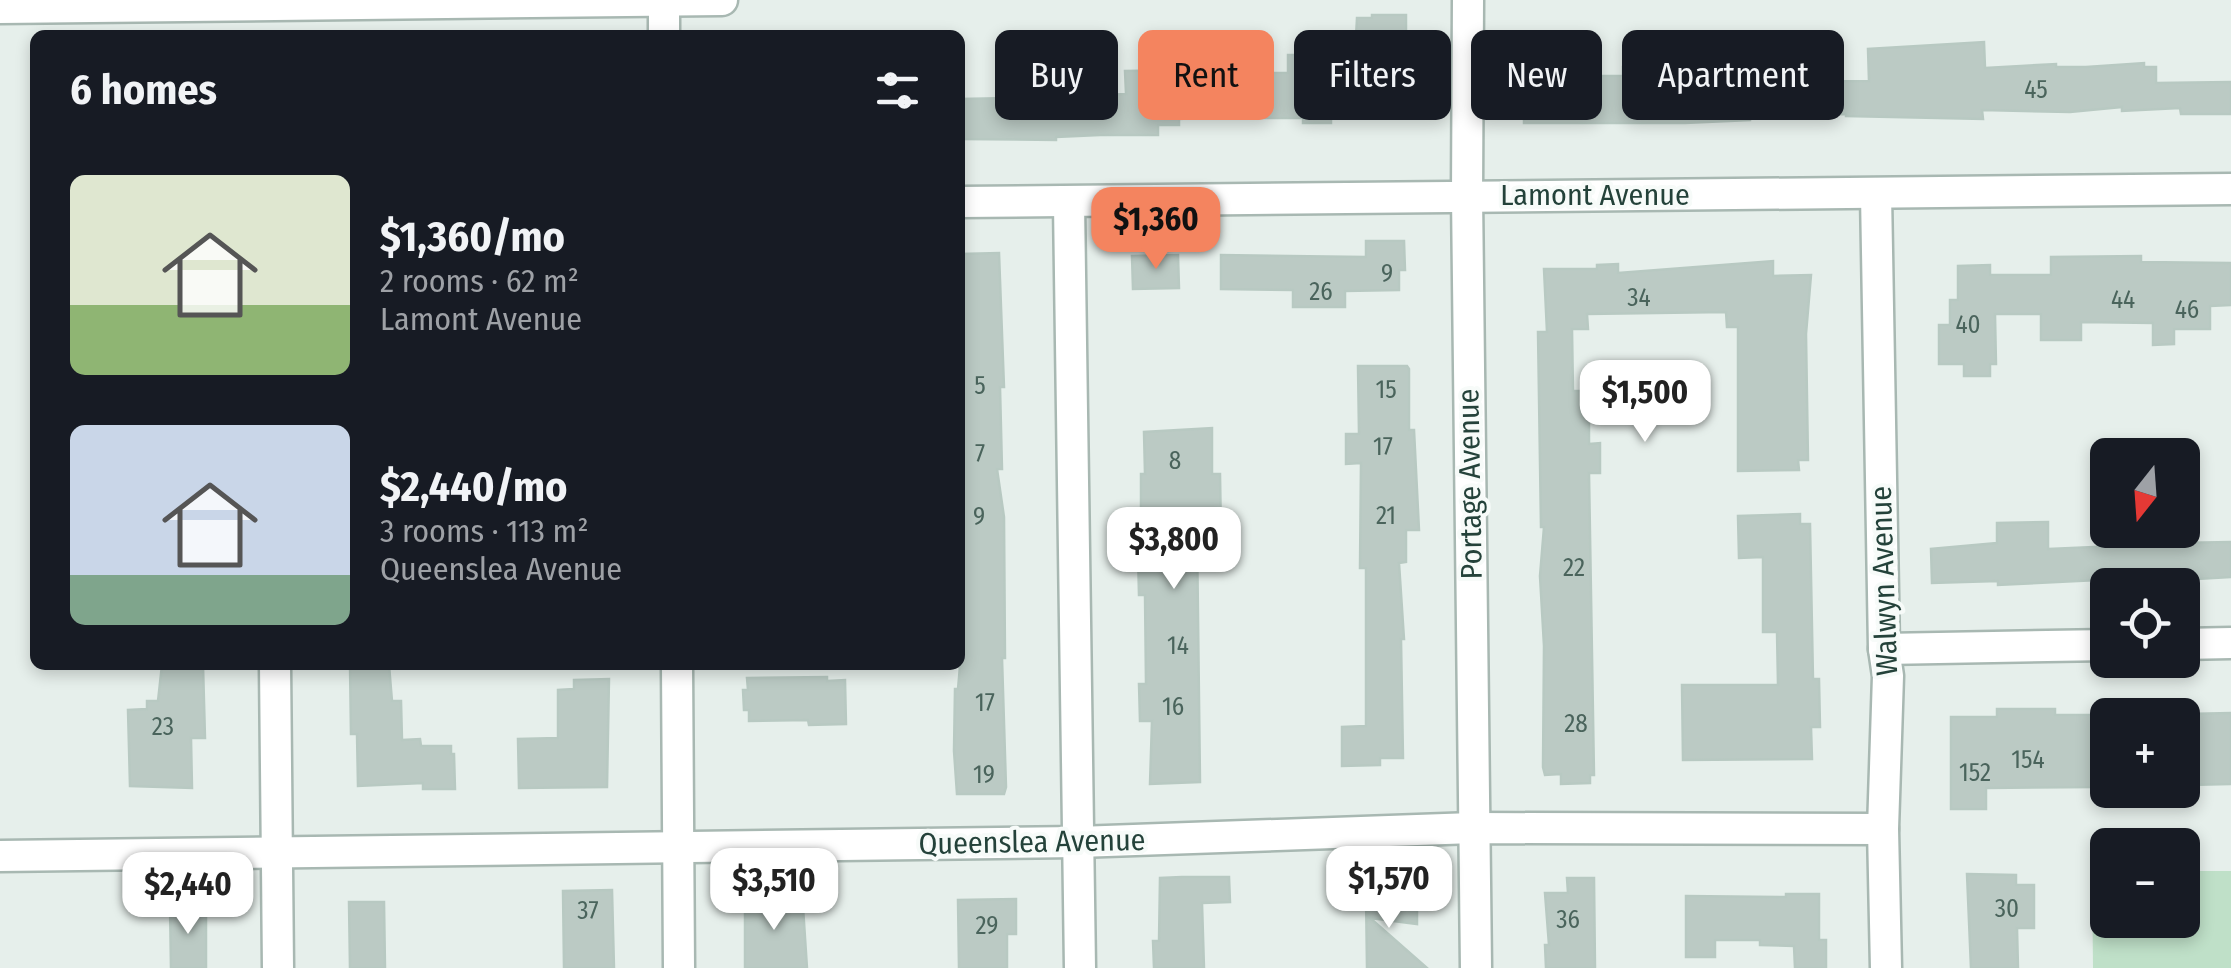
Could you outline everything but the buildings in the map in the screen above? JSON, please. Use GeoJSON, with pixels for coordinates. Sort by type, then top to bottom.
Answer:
{"type":"FeatureCollection","features":[{"type":"Feature","properties":{"kind":"street"},"geometry":{"type":"LineString","coordinates":[[664,0],[664,30]]}},
{"type":"Feature","properties":{"kind":"street"},"geometry":{"type":"LineString","coordinates":[[0,8],[266,20],[722,0]]}},
{"type":"Feature","properties":{"kind":"street","name":"Portage Avenue"},"geometry":{"type":"LineString","coordinates":[[1468,0],[1476,968]]}},
{"type":"Feature","properties":{"kind":"street","name":"Lamont Avenue"},"geometry":{"type":"LineString","coordinates":[[965,202],[2231,189]]}},
{"type":"Feature","properties":{"kind":"street","name":"Walwyn Avenue"},"geometry":{"type":"LineString","coordinates":[[1876,194],[1884,650],[1888,676],[1883,829],[1886,968]]}},
{"type":"Feature","properties":{"kind":"street"},"geometry":{"type":"LineString","coordinates":[[1070,204],[1080,968]]}},
{"type":"Feature","properties":{"kind":"street"},"geometry":{"type":"LineString","coordinates":[[2200,644],[2231,643]]}},
{"type":"Feature","properties":{"kind":"street"},"geometry":{"type":"LineString","coordinates":[[1884,650],[2090,645]]}},
{"type":"Feature","properties":{"kind":"street"},"geometry":{"type":"LineString","coordinates":[[275,670],[278,968]]}},
{"type":"Feature","properties":{"kind":"street"},"geometry":{"type":"LineString","coordinates":[[676,670],[680,968]]}},
{"type":"Feature","properties":{"kind":"street","name":"Queenslea Avenue"},"geometry":{"type":"LineString","coordinates":[[0,856],[1078,842],[1473,828],[1883,829]]}},
{"type":"Feature","properties":{"kind":"green space"},"geometry":{"type":"Polygon","coordinates":[[[2200,871],[2231,871],[2231,968],[2093,968],[2093,938],[2200,938],[2200,871]]]}}]}
